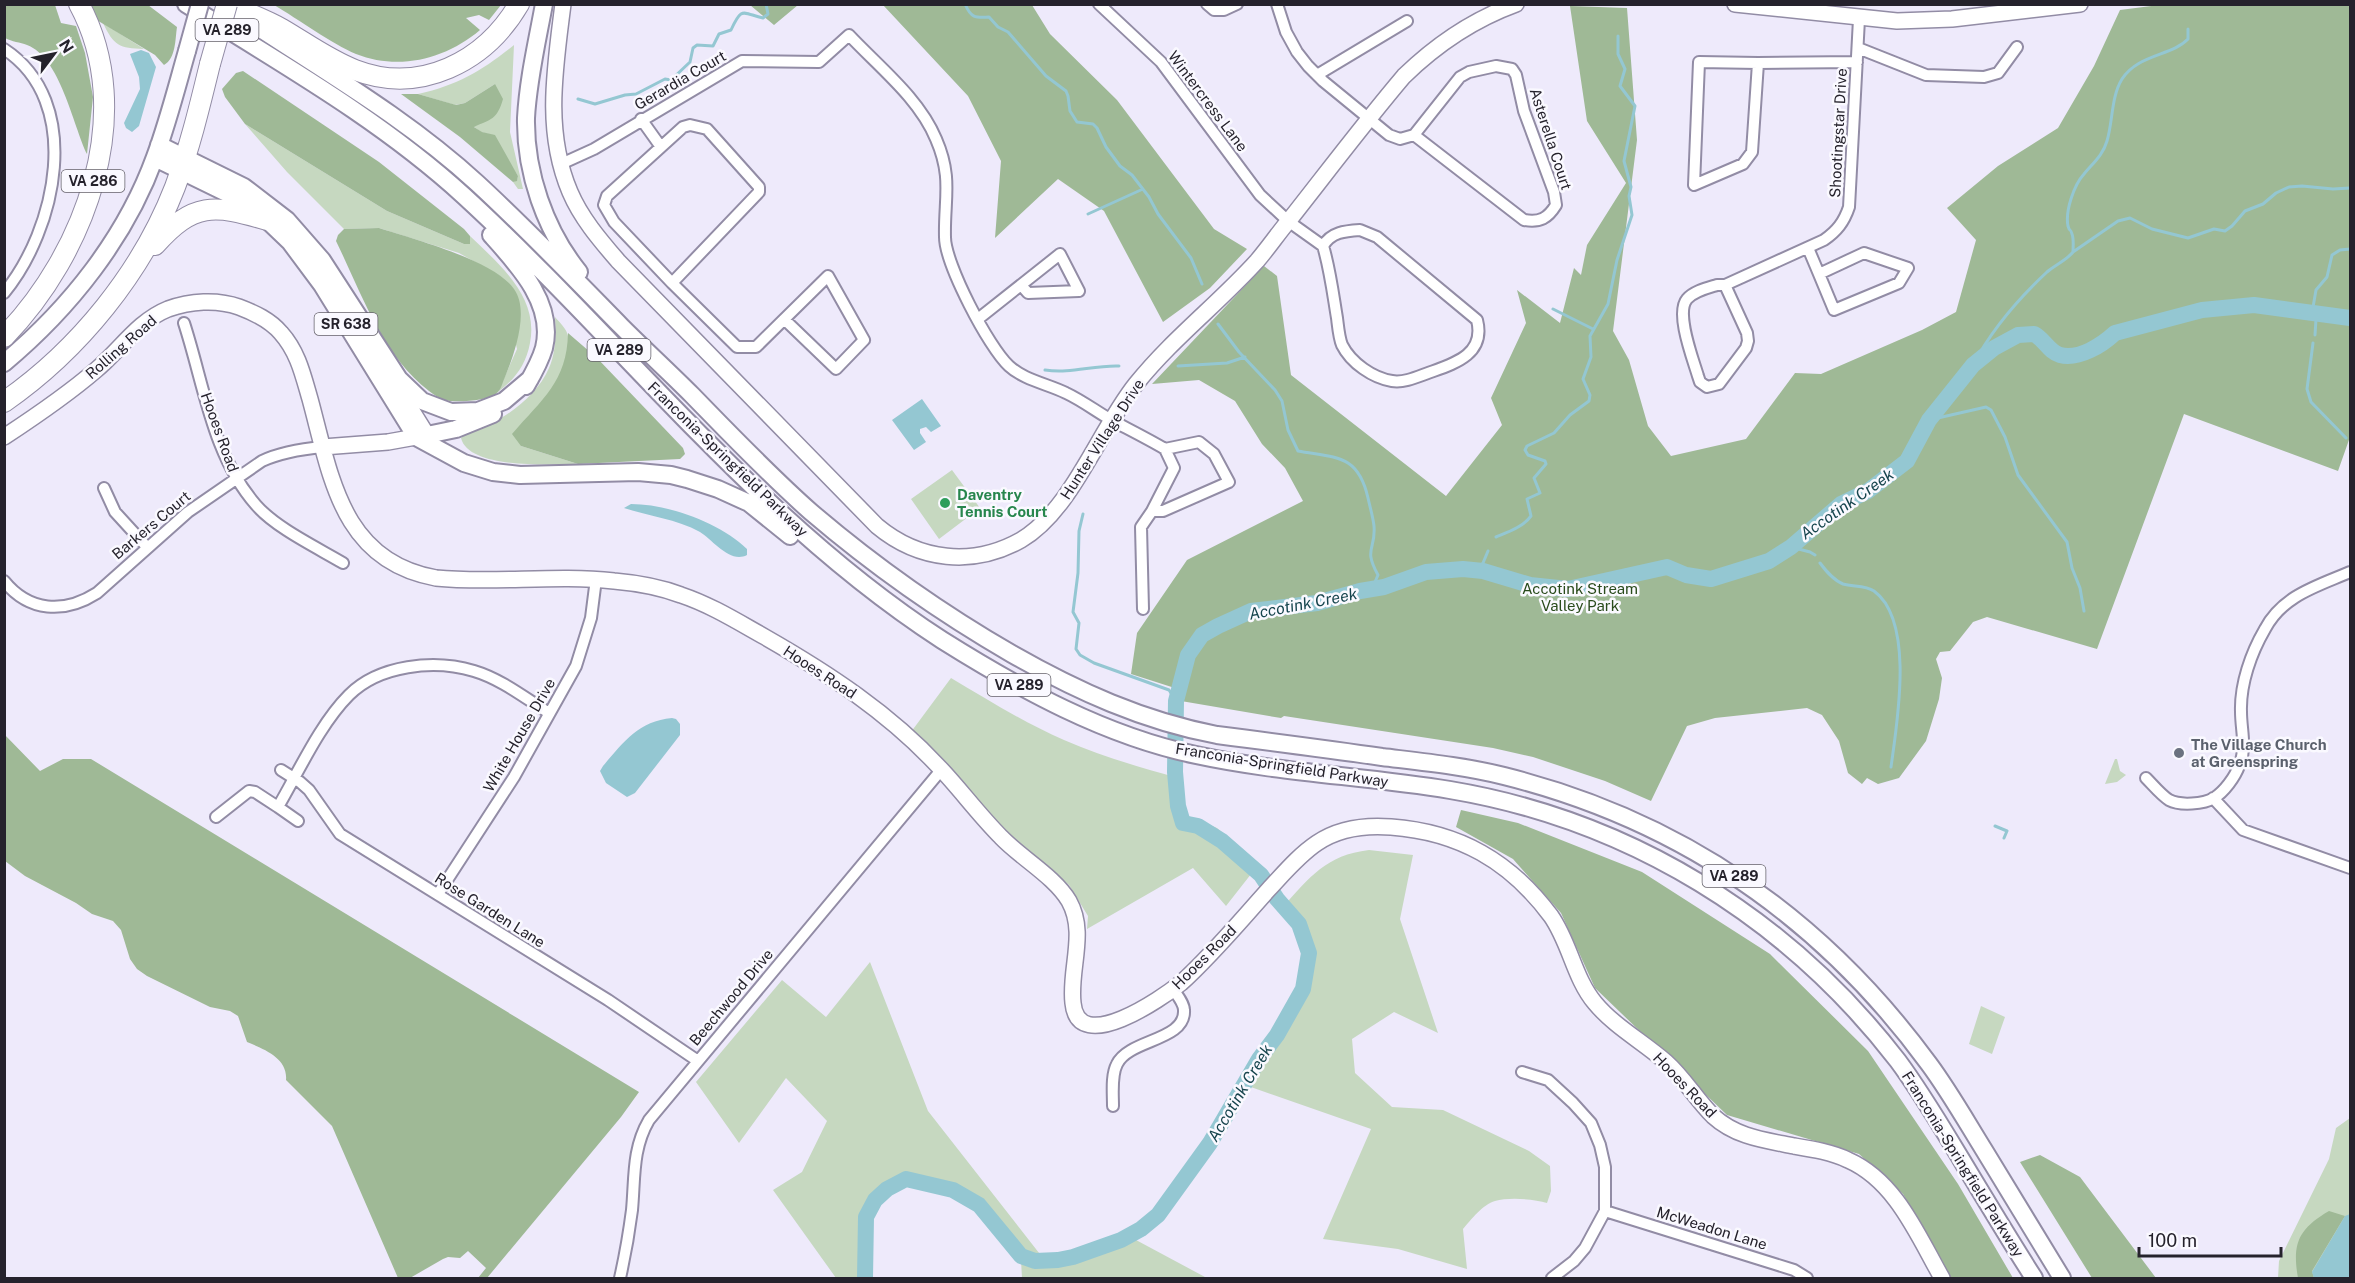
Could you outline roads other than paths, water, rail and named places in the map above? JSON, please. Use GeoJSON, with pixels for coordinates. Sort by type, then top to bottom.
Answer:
{"type":"FeatureCollection","features":[{"type":"Feature","properties":{"kind":"highway","name":"VA 286"},"geometry":{"type":"LineString","coordinates":[[4,337],[35,301],[64,256],[81,219],[97,164],[103,127],[102,85],[93,37],[79,4]]}},
{"type":"Feature","properties":{"kind":"highway"},"geometry":{"type":"LineString","coordinates":[[124,281],[159,223],[183,163],[227,4],[280,28],[350,68],[383,78],[409,79],[447,70],[478,52],[506,26],[519,4]]}},
{"type":"Feature","properties":{"kind":"highway"},"geometry":{"type":"LineString","coordinates":[[4,402],[36,377],[74,342],[173,225],[190,215],[221,208],[267,220]]}},
{"type":"Feature","properties":{"kind":"main road","name":"Franconia-Springfield Parkway"},"geometry":{"type":"LineString","coordinates":[[186,4],[348,106],[407,148],[460,192],[511,241],[760,494],[885,600],[946,642],[1003,676],[1065,709],[1122,733],[1179,751],[1231,761],[1450,790],[1518,804],[1584,826],[1633,846],[1678,869],[1723,897],[1766,927],[1806,960],[1844,997],[1883,1043],[1925,1100],[2034,1278]]}},
{"type":"Feature","properties":{"kind":"main road"},"geometry":{"type":"LineString","coordinates":[[4,363],[47,324],[91,273],[128,215],[157,151],[200,4]]}},
{"type":"Feature","properties":{"kind":"main road","name":"Franconia-Springfield Parkway"},"geometry":{"type":"LineString","coordinates":[[222,4],[364,95],[439,150],[500,204],[810,511],[901,582],[957,621],[1027,662],[1068,684],[1130,711],[1185,728],[1234,737],[1449,766],[1535,785],[1602,807],[1634,821],[1682,844],[1728,871],[1811,934],[1851,971],[1887,1011],[1940,1080],[2062,1278]]}},
{"type":"Feature","properties":{"kind":"main road"},"geometry":{"type":"LineString","coordinates":[[544,4],[530,82],[526,124],[531,170],[544,209],[559,242],[577,269],[643,337],[689,392]]}},
{"type":"Feature","properties":{"kind":"main road"},"geometry":{"type":"LineString","coordinates":[[348,106],[386,142],[459,202],[508,254],[530,284],[543,312],[546,339],[539,363],[522,393],[498,411],[456,429],[422,436]]}},
{"type":"Feature","properties":{"kind":"main road","name":"SR 638"},"geometry":{"type":"LineString","coordinates":[[157,151],[244,187],[287,220],[322,260],[368,334]]}},
{"type":"Feature","properties":{"kind":"main road","name":"SR 638"},"geometry":{"type":"LineString","coordinates":[[183,163],[267,220],[290,242],[312,270],[422,436]]}},
{"type":"Feature","properties":{"kind":"main road"},"geometry":{"type":"LineString","coordinates":[[368,334],[408,391],[422,401],[440,409],[460,412],[488,408],[511,396],[530,378]]}},
{"type":"Feature","properties":{"kind":"main road"},"geometry":{"type":"LineString","coordinates":[[422,436],[464,463],[493,472],[520,475],[654,473],[671,475],[711,486],[749,503],[828,567],[885,600]]}},
{"type":"Feature","properties":{"kind":"street","name":"Hunter Village Drive"},"geometry":{"type":"LineString","coordinates":[[563,4],[552,96],[554,120],[561,164],[570,193],[598,238],[877,526],[909,547],[938,556],[964,558],[995,552],[1023,539],[1054,511],[1136,384],[1157,360],[1258,260],[1404,76],[1425,55],[1490,9],[1516,4]]}},
{"type":"Feature","properties":{"kind":"street","name":"Wintercress Lane"},"geometry":{"type":"LineString","coordinates":[[1099,4],[1161,62],[1260,195],[1288,221],[1323,246]]}},
{"type":"Feature","properties":{"kind":"street"},"geometry":{"type":"LineString","coordinates":[[1207,4],[1214,10],[1224,10],[1237,4]]}},
{"type":"Feature","properties":{"kind":"street"},"geometry":{"type":"LineString","coordinates":[[1276,4],[1297,52],[1317,75],[1389,135],[1400,139],[1414,135]]}},
{"type":"Feature","properties":{"kind":"street"},"geometry":{"type":"LineString","coordinates":[[1735,4],[1859,19],[1897,21],[1952,19],[2080,4]]}},
{"type":"Feature","properties":{"kind":"street","name":"Shootingstar Drive"},"geometry":{"type":"LineString","coordinates":[[1725,285],[1747,333],[1748,341],[1746,348],[1719,384],[1707,387],[1700,382],[1685,328],[1683,307],[1687,299],[1694,294],[1717,285],[1725,285],[1808,248],[1835,232],[1845,220],[1849,207],[1859,19]]}},
{"type":"Feature","properties":{"kind":"street"},"geometry":{"type":"LineString","coordinates":[[1317,75],[1407,21]]}},
{"type":"Feature","properties":{"kind":"street","name":"Gerardia Court"},"geometry":{"type":"LineString","coordinates":[[561,164],[594,149],[742,61],[819,62],[849,35],[911,99],[937,140],[948,183],[946,252],[978,320]]}},
{"type":"Feature","properties":{"kind":"street"},"geometry":{"type":"LineString","coordinates":[[1858,48],[1926,75],[1984,77],[1998,73],[2017,46]]}},
{"type":"Feature","properties":{"kind":"street"},"geometry":{"type":"LineString","coordinates":[[4,49],[25,66],[40,88],[50,115],[54,158],[51,190],[43,225],[25,265],[4,294]]}},
{"type":"Feature","properties":{"kind":"street"},"geometry":{"type":"LineString","coordinates":[[1758,63],[1752,152],[1749,158],[1743,164],[1694,185],[1699,62],[1857,62]]}},
{"type":"Feature","properties":{"kind":"street","name":"Asterella Court"},"geometry":{"type":"LineString","coordinates":[[1496,66],[1512,69],[1516,75],[1524,111],[1554,192],[1556,205],[1545,218],[1531,222],[1524,220],[1414,135],[1460,77],[1468,72],[1496,66]]}},
{"type":"Feature","properties":{"kind":"street"},"geometry":{"type":"LineString","coordinates":[[641,119],[661,147]]}},
{"type":"Feature","properties":{"kind":"street"},"geometry":{"type":"LineString","coordinates":[[672,283],[759,192],[759,187],[707,129],[690,124],[683,127],[607,196],[604,205],[614,222],[672,283],[737,347],[756,347],[828,276],[864,340],[836,369],[785,320]]}},
{"type":"Feature","properties":{"kind":"street"},"geometry":{"type":"LineString","coordinates":[[1360,230],[1377,237],[1477,320],[1480,330],[1469,353],[1460,362],[1412,379],[1394,382],[1373,376],[1353,359],[1342,345],[1323,246],[1333,235],[1347,231],[1360,230]]}},
{"type":"Feature","properties":{"kind":"street"},"geometry":{"type":"LineString","coordinates":[[1808,248],[1834,310],[1899,283],[1908,267],[1864,254],[1819,274]]}},
{"type":"Feature","properties":{"kind":"street"},"geometry":{"type":"LineString","coordinates":[[1021,285],[1028,293],[1079,291],[1060,254],[1021,285],[978,320],[996,351],[1017,373],[1066,393],[1165,449],[1174,468],[1141,527],[1143,609]]}},
{"type":"Feature","properties":{"kind":"street","name":"Rolling Road"},"geometry":{"type":"LineString","coordinates":[[4,437],[64,397],[98,369],[154,316],[180,305],[207,302],[234,305],[260,315],[281,333],[292,348],[301,367],[322,447]]}},
{"type":"Feature","properties":{"kind":"street","name":"Hooes Road"},"geometry":{"type":"LineString","coordinates":[[184,323],[221,446],[237,479],[256,505],[268,516],[343,563]]}},
{"type":"Feature","properties":{"kind":"street","name":"SR 638"},"geometry":{"type":"LineString","coordinates":[[368,334],[422,436]]}},
{"type":"Feature","properties":{"kind":"street"},"geometry":{"type":"LineString","coordinates":[[322,447],[377,444],[422,436]]}},
{"type":"Feature","properties":{"kind":"street"},"geometry":{"type":"LineString","coordinates":[[1152,511],[1163,511],[1228,482],[1214,454],[1199,442],[1165,449]]}},
{"type":"Feature","properties":{"kind":"street","name":"Hooes Road"},"geometry":{"type":"LineString","coordinates":[[322,447],[335,492],[350,520],[376,550],[407,570],[424,576],[449,579],[596,579],[648,585],[667,590],[740,623],[810,664],[862,699],[901,729],[942,770],[1000,837],[1058,886],[1069,900],[1075,914],[1078,931],[1072,1002],[1081,1021],[1093,1027],[1105,1026],[1137,1011],[1173,989],[1192,973],[1289,867],[1308,849],[1327,837],[1369,826],[1407,828],[1439,834],[1464,843],[1489,856],[1523,884],[1552,917],[1568,945],[1584,986],[1596,1004],[1668,1065],[1713,1116],[1746,1136],[1833,1154],[1865,1170],[1883,1185],[1900,1206],[1942,1278]]}},
{"type":"Feature","properties":{"kind":"street","name":"Barkers Court"},"geometry":{"type":"LineString","coordinates":[[4,581],[14,593],[35,604],[55,607],[74,604],[97,592],[188,512],[273,456],[322,447]]}},
{"type":"Feature","properties":{"kind":"street"},"geometry":{"type":"LineString","coordinates":[[104,488],[115,512],[147,547]]}},
{"type":"Feature","properties":{"kind":"street"},"geometry":{"type":"LineString","coordinates":[[2146,778],[2170,801],[2189,804],[2213,798],[2226,787],[2239,766],[2244,744],[2241,710],[2245,680],[2252,656],[2265,627],[2278,609],[2289,600],[2350,572]]}},
{"type":"Feature","properties":{"kind":"street","name":"White House Drive"},"geometry":{"type":"LineString","coordinates":[[438,894],[513,777],[576,666],[585,644],[591,618],[596,579]]}},
{"type":"Feature","properties":{"kind":"street"},"geometry":{"type":"LineString","coordinates":[[278,807],[333,715],[350,694],[367,682],[404,668],[428,665],[473,670],[490,677],[549,712]]}},
{"type":"Feature","properties":{"kind":"street","name":"Rose Garden Lane"},"geometry":{"type":"LineString","coordinates":[[281,770],[309,790],[340,834],[608,1000],[698,1061]]}},
{"type":"Feature","properties":{"kind":"street","name":"Beechwood Drive"},"geometry":{"type":"LineString","coordinates":[[620,1278],[632,1209],[635,1154],[640,1137],[656,1111],[942,770]]}},
{"type":"Feature","properties":{"kind":"street"},"geometry":{"type":"LineString","coordinates":[[216,817],[249,791],[255,792],[298,821]]}},
{"type":"Feature","properties":{"kind":"street"},"geometry":{"type":"LineString","coordinates":[[2213,798],[2243,830],[2350,868]]}},
{"type":"Feature","properties":{"kind":"street"},"geometry":{"type":"LineString","coordinates":[[1113,1106],[1114,1072],[1120,1059],[1138,1046],[1172,1032],[1180,1022],[1184,1011],[1173,989]]}},
{"type":"Feature","properties":{"kind":"street"},"geometry":{"type":"LineString","coordinates":[[1522,1072],[1548,1080],[1590,1124],[1600,1145],[1605,1167],[1605,1211],[1585,1248],[1574,1261],[1552,1278]]}},
{"type":"Feature","properties":{"kind":"street","name":"McWeadon Lane"},"geometry":{"type":"LineString","coordinates":[[1605,1211],[1794,1270],[1807,1278]]}},
{"type":"Feature","properties":{"kind":"water"},"geometry":{"type":"Polygon","coordinates":[[[141,50],[149,53],[156,67],[139,126],[132,132],[126,128],[124,123],[140,89],[139,77],[130,54],[141,50]]]}},
{"type":"Feature","properties":{"kind":"water"},"geometry":{"type":"Polygon","coordinates":[[[922,399],[941,426],[931,432],[926,427],[920,429],[926,442],[914,450],[892,420],[922,399]]]}},
{"type":"Feature","properties":{"kind":"water"},"geometry":{"type":"Polygon","coordinates":[[[631,504],[661,507],[708,523],[747,549],[747,555],[741,557],[728,554],[700,532],[682,524],[624,508],[631,504]]]}},
{"type":"Feature","properties":{"kind":"water"},"geometry":{"type":"Polygon","coordinates":[[[672,718],[680,724],[680,735],[635,793],[627,797],[606,783],[600,771],[632,734],[660,720],[672,718]]]}},
{"type":"Feature","properties":{"kind":"water"},"geometry":{"type":"Polygon","coordinates":[[[2350,1214],[2350,1278],[2314,1278],[2312,1272],[2345,1216],[2350,1214]]]}},
{"type":"Feature","properties":{"kind":"waterway"},"geometry":{"type":"LineString","coordinates":[[578,99],[595,104],[636,94],[665,79],[671,80],[690,62],[693,48],[697,45],[713,46],[719,34],[731,30],[740,14],[747,13],[763,18],[768,14],[766,4]]}},
{"type":"Feature","properties":{"kind":"waterway"},"geometry":{"type":"LineString","coordinates":[[965,4],[972,15],[989,17],[998,27],[1008,32],[1046,76],[1066,91],[1070,111],[1077,122],[1093,124],[1097,128],[1106,147],[1149,197],[1158,214],[1191,258],[1202,284]]}},
{"type":"Feature","properties":{"kind":"waterway"},"geometry":{"type":"LineString","coordinates":[[1973,365],[1988,339],[2016,304],[2047,272],[2073,252],[2073,236],[2067,220],[2071,198],[2080,179],[2103,151],[2109,133],[2116,93],[2122,79],[2137,65],[2181,45],[2188,39],[2188,29]]}},
{"type":"Feature","properties":{"kind":"waterway"},"geometry":{"type":"LineString","coordinates":[[1496,537],[1515,529],[1528,520],[1531,516],[1527,499],[1540,493],[1534,478],[1546,464],[1545,461],[1528,455],[1525,450],[1527,446],[1554,433],[1570,415],[1589,401],[1590,395],[1583,379],[1591,357],[1590,336],[1608,304],[1617,260],[1632,215],[1629,196],[1631,187],[1624,161],[1635,106],[1620,86],[1625,69],[1618,54],[1618,36]]}},
{"type":"Feature","properties":{"kind":"waterway"},"geometry":{"type":"LineString","coordinates":[[2073,252],[2118,221],[2130,218],[2152,229],[2188,238],[2214,229],[2225,231],[2245,211],[2263,204],[2276,193],[2289,187],[2350,188]]}},
{"type":"Feature","properties":{"kind":"waterway"},"geometry":{"type":"LineString","coordinates":[[1088,214],[1143,189]]}},
{"type":"Feature","properties":{"kind":"waterway"},"geometry":{"type":"LineString","coordinates":[[2315,335],[2316,319],[2312,313],[2316,290],[2327,277],[2332,255],[2340,250],[2350,249]]}},
{"type":"Feature","properties":{"kind":"waterway","name":"Accotink Creek"},"geometry":{"type":"LineString","coordinates":[[865,1278],[866,1217],[875,1200],[887,1189],[906,1179],[953,1190],[979,1205],[1021,1256],[1035,1261],[1073,1257],[1121,1240],[1141,1229],[1158,1215],[1210,1143],[1303,989],[1309,953],[1299,924],[1277,899],[1261,875],[1222,841],[1198,826],[1183,823],[1178,806],[1175,772],[1176,701],[1188,655],[1202,635],[1251,611],[1317,603],[1384,587],[1426,572],[1463,569],[1483,571],[1530,585],[1568,589],[1667,567],[1686,575],[1711,579],[1769,561],[1791,547],[1841,504],[1868,491],[1907,461],[1929,420],[1973,365],[1994,348],[2018,335],[2034,334],[2056,353],[2067,356],[2090,350],[2115,333],[2202,310],[2254,305],[2350,318]]}},
{"type":"Feature","properties":{"kind":"waterway"},"geometry":{"type":"LineString","coordinates":[[1553,309],[1593,329]]}},
{"type":"Feature","properties":{"kind":"waterway"},"geometry":{"type":"LineString","coordinates":[[1218,324],[1282,401],[1288,430],[1298,451],[1334,457],[1344,461],[1358,473],[1364,484],[1374,526],[1371,559],[1378,575],[1372,589]]}},
{"type":"Feature","properties":{"kind":"waterway"},"geometry":{"type":"LineString","coordinates":[[2313,343],[2307,389],[2311,402],[2346,438]]}},
{"type":"Feature","properties":{"kind":"waterway"},"geometry":{"type":"LineString","coordinates":[[1178,366],[1227,363],[1245,357]]}},
{"type":"Feature","properties":{"kind":"waterway"},"geometry":{"type":"LineString","coordinates":[[1045,370],[1064,371],[1119,366]]}},
{"type":"Feature","properties":{"kind":"waterway"},"geometry":{"type":"LineString","coordinates":[[1929,420],[1986,407],[1991,410],[2005,437],[2018,475],[2067,542],[2084,611]]}},
{"type":"Feature","properties":{"kind":"waterway"},"geometry":{"type":"LineString","coordinates":[[1083,514],[1079,531],[1078,573],[1073,612],[1079,623],[1076,649],[1080,655],[1094,663],[1169,690],[1176,701]]}},
{"type":"Feature","properties":{"kind":"waterway"},"geometry":{"type":"LineString","coordinates":[[1791,547],[1815,555]]}},
{"type":"Feature","properties":{"kind":"waterway"},"geometry":{"type":"LineString","coordinates":[[1476,571],[1483,563],[1488,551]]}},
{"type":"Feature","properties":{"kind":"waterway"},"geometry":{"type":"LineString","coordinates":[[1820,563],[1839,582],[1874,591],[1887,605],[1895,625],[1900,674],[1897,725],[1891,767]]}},
{"type":"Feature","properties":{"kind":"waterway"},"geometry":{"type":"LineString","coordinates":[[1995,826],[2007,831],[2004,838]]}},
{"type":"Feature","properties":{"kind":"place","name":"Daventry Tennis Court"},"geometry":{"type":"Point","coordinates":[945,503]}},
{"type":"Feature","properties":{"kind":"place","name":"The Village Church at Greenspring"},"geometry":{"type":"Point","coordinates":[2179,753]}},
{"type":"Feature","properties":{"kind":"park label","name":"Accotink Stream Valley Park"},"geometry":{"type":"Point","coordinates":[1580,596]}}]}
